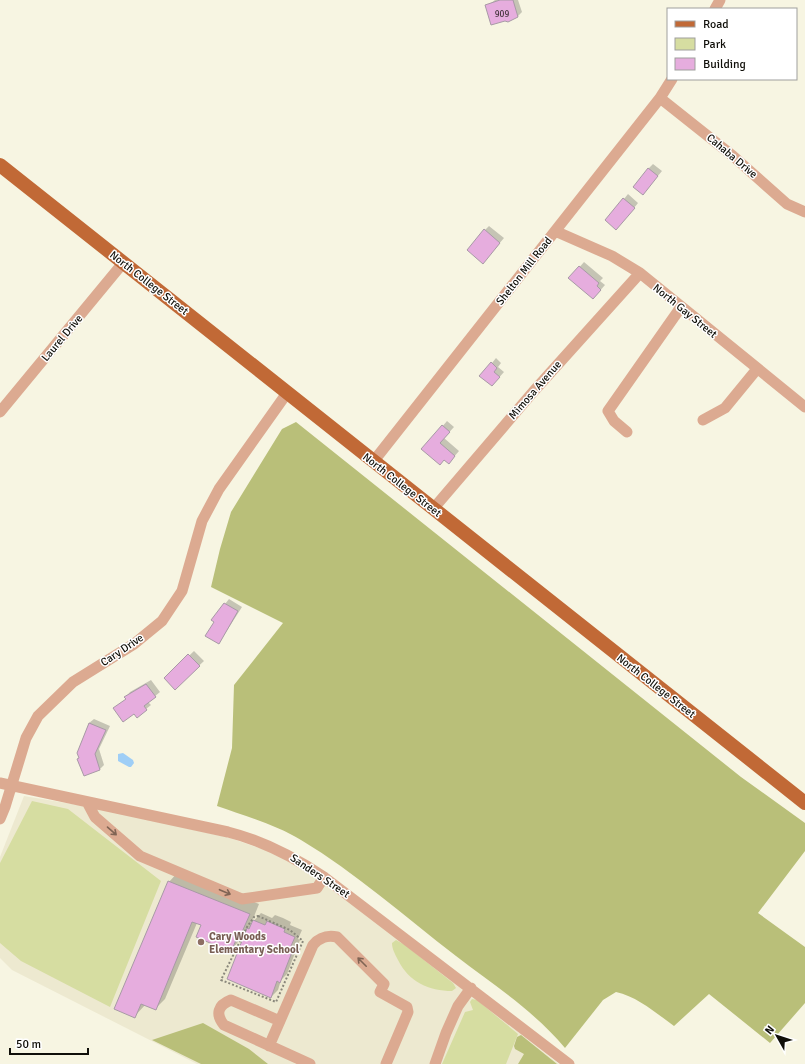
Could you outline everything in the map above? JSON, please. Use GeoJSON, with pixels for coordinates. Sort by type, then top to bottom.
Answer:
{"type":"FeatureCollection","features":[{"type":"Feature","properties":{"kind":"main road","name":"North College Street"},"geometry":{"type":"LineString","coordinates":[[0,165],[805,803]]}},
{"type":"Feature","properties":{"kind":"street","name":"Shelton Mill Road"},"geometry":{"type":"LineString","coordinates":[[373,462],[660,98],[671,80]]}},
{"type":"Feature","properties":{"kind":"street","name":"Cahaba Drive"},"geometry":{"type":"LineString","coordinates":[[660,98],[733,156],[787,204],[805,212]]}},
{"type":"Feature","properties":{"kind":"street","name":"North Gay Street"},"geometry":{"type":"LineString","coordinates":[[555,231],[612,256],[640,273],[805,408]]}},
{"type":"Feature","properties":{"kind":"street","name":"Laurel Drive"},"geometry":{"type":"LineString","coordinates":[[0,412],[123,263]]}},
{"type":"Feature","properties":{"kind":"street","name":"Mimosa Avenue"},"geometry":{"type":"LineString","coordinates":[[433,509],[533,392],[640,273]]}},
{"type":"Feature","properties":{"kind":"street"},"geometry":{"type":"LineString","coordinates":[[627,432],[614,421],[608,411],[681,308]]}},
{"type":"Feature","properties":{"kind":"street"},"geometry":{"type":"LineString","coordinates":[[703,420],[725,408],[757,370]]}},
{"type":"Feature","properties":{"kind":"street","name":"Cary Drive"},"geometry":{"type":"LineString","coordinates":[[0,819],[12,786],[26,738],[38,716],[73,682],[134,644],[162,621],[182,591],[193,557],[202,521],[219,489],[287,393]]}},
{"type":"Feature","properties":{"kind":"street","name":"Sanders Street"},"geometry":{"type":"LineString","coordinates":[[0,783],[247,837],[299,860],[324,877],[471,988],[569,1064]]}},
{"type":"Feature","properties":{"kind":"street"},"geometry":{"type":"LineString","coordinates":[[87,802],[95,817],[140,856],[242,899],[317,888],[324,877]]}},
{"type":"Feature","properties":{"kind":"street"},"geometry":{"type":"LineString","coordinates":[[269,1046],[313,945],[323,937],[337,937],[384,984],[380,992],[407,1007],[408,1012],[386,1064]]}},
{"type":"Feature","properties":{"kind":"street"},"geometry":{"type":"LineString","coordinates":[[435,1064],[455,1013],[471,988]]}},
{"type":"Feature","properties":{"kind":"street"},"geometry":{"type":"LineString","coordinates":[[280,1021],[231,1000],[218,1010],[218,1016],[224,1025],[310,1064]]}},
{"type":"Feature","properties":{"kind":"path"},"geometry":{"type":"LineString","coordinates":[[258,916],[276,924],[290,930],[303,941],[276,1002],[221,980],[247,927],[254,917],[258,916]]}},
{"type":"Feature","properties":{"kind":"shaded area","name":"Cary Woods Elementary School"},"geometry":{"type":"Polygon","coordinates":[[[24,796],[96,808],[230,838],[286,859],[317,879],[383,927],[559,1064],[197,1064],[12,970],[0,958],[0,857],[24,796]]]}},
{"type":"Feature","properties":{"kind":"green space"},"geometry":{"type":"Polygon","coordinates":[[[296,422],[741,777],[805,823],[805,851],[758,913],[805,947],[805,1003],[770,1043],[709,994],[674,1026],[639,1002],[624,994],[616,992],[603,1000],[565,1048],[541,1023],[514,999],[456,956],[380,896],[321,853],[281,829],[217,806],[232,748],[234,685],[283,623],[211,587],[231,512],[282,429],[296,422]]]}},
{"type":"Feature","properties":{"kind":"green space"},"geometry":{"type":"Polygon","coordinates":[[[32,801],[68,809],[161,881],[110,1007],[21,961],[0,943],[0,863],[32,801]]]}},
{"type":"Feature","properties":{"kind":"green space"},"geometry":{"type":"Polygon","coordinates":[[[396,940],[405,945],[453,983],[456,988],[452,991],[444,991],[420,984],[403,968],[395,954],[392,943],[396,940]]]}},
{"type":"Feature","properties":{"kind":"green space"},"geometry":{"type":"Polygon","coordinates":[[[472,999],[477,1000],[518,1034],[506,1064],[442,1064],[465,1012],[473,1010],[470,1002],[472,999]]]}},
{"type":"Feature","properties":{"kind":"green space"},"geometry":{"type":"Polygon","coordinates":[[[203,1023],[249,1049],[268,1064],[201,1064],[152,1040],[203,1023]]]}},
{"type":"Feature","properties":{"kind":"green space"},"geometry":{"type":"Polygon","coordinates":[[[521,1035],[557,1064],[518,1064],[524,1054],[515,1049],[514,1046],[517,1037],[521,1035]]]}},
{"type":"Feature","properties":{"kind":"water"},"geometry":{"type":"Polygon","coordinates":[[[123,753],[133,760],[134,763],[131,767],[118,761],[118,754],[123,753]]]}},
{"type":"Feature","properties":{"kind":"building"},"geometry":{"type":"Polygon","coordinates":[[[500,0],[513,0],[518,17],[508,22],[505,21],[491,25],[485,5],[500,0]]]}},
{"type":"Feature","properties":{"kind":"building"},"geometry":{"type":"Polygon","coordinates":[[[648,168],[658,176],[643,195],[633,187],[648,168]]]}},
{"type":"Feature","properties":{"kind":"building"},"geometry":{"type":"Polygon","coordinates":[[[623,198],[635,208],[616,230],[605,220],[623,198]]]}},
{"type":"Feature","properties":{"kind":"building"},"geometry":{"type":"Polygon","coordinates":[[[484,229],[500,243],[483,264],[467,250],[484,229]]]}},
{"type":"Feature","properties":{"kind":"building"},"geometry":{"type":"Polygon","coordinates":[[[579,266],[599,283],[597,286],[601,290],[593,299],[568,278],[579,266]]]}},
{"type":"Feature","properties":{"kind":"building"},"geometry":{"type":"Polygon","coordinates":[[[491,362],[497,368],[494,372],[500,377],[492,386],[479,376],[491,362]]]}},
{"type":"Feature","properties":{"kind":"building"},"geometry":{"type":"Polygon","coordinates":[[[442,425],[450,432],[440,443],[455,456],[449,464],[444,460],[440,465],[421,449],[442,425]]]}},
{"type":"Feature","properties":{"kind":"building"},"geometry":{"type":"Polygon","coordinates":[[[224,603],[238,611],[219,644],[205,636],[214,622],[211,620],[224,603]]]}},
{"type":"Feature","properties":{"kind":"building"},"geometry":{"type":"Polygon","coordinates":[[[188,654],[200,666],[175,690],[164,678],[188,654]]]}},
{"type":"Feature","properties":{"kind":"building"},"geometry":{"type":"Polygon","coordinates":[[[146,684],[156,697],[144,706],[147,710],[137,718],[134,714],[123,722],[113,708],[126,699],[124,697],[146,684]]]}},
{"type":"Feature","properties":{"kind":"building"},"geometry":{"type":"Polygon","coordinates":[[[89,723],[106,730],[95,754],[100,770],[84,776],[77,759],[79,758],[77,753],[89,723]]]}},
{"type":"Feature","properties":{"kind":"building"},"geometry":{"type":"Polygon","coordinates":[[[168,881],[250,914],[238,941],[236,940],[231,952],[196,937],[201,925],[192,922],[156,1010],[141,1004],[135,1018],[114,1009],[168,881]]]}},
{"type":"Feature","properties":{"kind":"building","name":"Cary Woods Elementary School"},"geometry":{"type":"Polygon","coordinates":[[[253,920],[265,925],[267,921],[285,929],[284,932],[295,937],[291,946],[294,947],[280,983],[277,981],[271,998],[227,979],[247,928],[249,929],[253,920]]]}},
{"type":"Feature","properties":{"kind":"place","name":"Cary Woods Elementary School"},"geometry":{"type":"Point","coordinates":[201,942]}}]}
